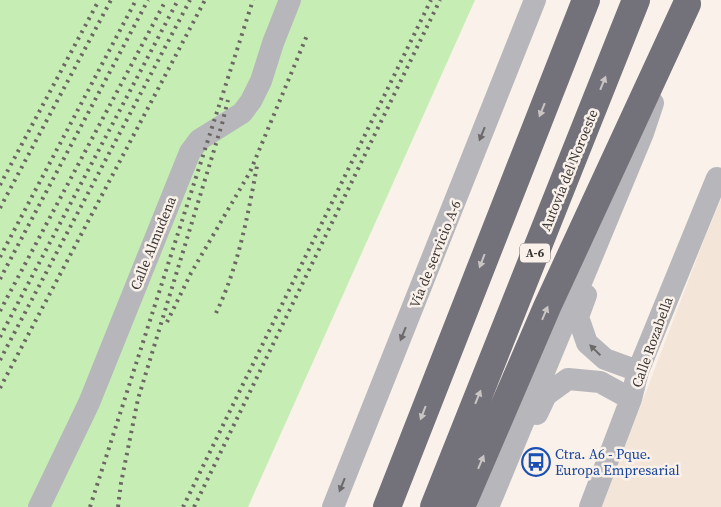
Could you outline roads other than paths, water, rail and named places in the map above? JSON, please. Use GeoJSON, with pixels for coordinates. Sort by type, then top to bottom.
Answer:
{"type":"FeatureCollection","features":[{"type":"Feature","properties":{"kind":"highway"},"geometry":{"type":"LineString","coordinates":[[387,507],[586,0]]}},
{"type":"Feature","properties":{"kind":"highway","name":"Autovía del Noroeste"},"geometry":{"type":"LineString","coordinates":[[434,507],[636,0]]}},
{"type":"Feature","properties":{"kind":"highway"},"geometry":{"type":"LineString","coordinates":[[461,507],[547,307],[688,2]]}},
{"type":"Feature","properties":{"kind":"street","name":"Calle Almudena"},"geometry":{"type":"LineString","coordinates":[[39,507],[89,403],[190,152],[199,140],[242,113],[251,101],[290,0]]}},
{"type":"Feature","properties":{"kind":"street"},"geometry":{"type":"LineString","coordinates":[[500,89],[527,0]]}},
{"type":"Feature","properties":{"kind":"street","name":"Vía de servicio A-6"},"geometry":{"type":"LineString","coordinates":[[333,507],[535,0]]}},
{"type":"Feature","properties":{"kind":"street"},"geometry":{"type":"LineString","coordinates":[[638,371],[605,359],[588,343],[578,317],[688,2]]}},
{"type":"Feature","properties":{"kind":"street"},"geometry":{"type":"LineString","coordinates":[[488,507],[643,132]]}},
{"type":"Feature","properties":{"kind":"street","name":"Calle Rozabella"},"geometry":{"type":"LineString","coordinates":[[590,507],[631,399],[638,371],[717,178]]}},
{"type":"Feature","properties":{"kind":"street"},"geometry":{"type":"LineString","coordinates":[[492,507],[546,395],[568,379],[600,382],[631,399]]}},
{"type":"Feature","properties":{"kind":"railway"},"geometry":{"type":"LineString","coordinates":[[0,185],[99,0]]}},
{"type":"Feature","properties":{"kind":"railway"},"geometry":{"type":"LineString","coordinates":[[0,208],[111,0]]}},
{"type":"Feature","properties":{"kind":"railway"},"geometry":{"type":"LineString","coordinates":[[0,257],[136,0]]}},
{"type":"Feature","properties":{"kind":"railway"},"geometry":{"type":"LineString","coordinates":[[0,279],[148,0]]}},
{"type":"Feature","properties":{"kind":"railway"},"geometry":{"type":"LineString","coordinates":[[0,311],[166,0]]}},
{"type":"Feature","properties":{"kind":"railway"},"geometry":{"type":"LineString","coordinates":[[0,337],[178,0]]}},
{"type":"Feature","properties":{"kind":"railway"},"geometry":{"type":"LineString","coordinates":[[0,360],[190,0]]}},
{"type":"Feature","properties":{"kind":"railway"},"geometry":{"type":"LineString","coordinates":[[0,388],[205,0]]}},
{"type":"Feature","properties":{"kind":"railway"},"geometry":{"type":"LineString","coordinates":[[90,507],[253,0]]}},
{"type":"Feature","properties":{"kind":"railway"},"geometry":{"type":"LineString","coordinates":[[183,507],[431,0]]}},
{"type":"Feature","properties":{"kind":"railway"},"geometry":{"type":"LineString","coordinates":[[194,507],[440,0]]}},
{"type":"Feature","properties":{"kind":"railway"},"geometry":{"type":"LineString","coordinates":[[167,322],[191,273],[250,172],[308,33]]}},
{"type":"Feature","properties":{"kind":"railway"},"geometry":{"type":"LineString","coordinates":[[118,507],[138,399],[228,100]]}},
{"type":"Feature","properties":{"kind":"railway"},"geometry":{"type":"LineString","coordinates":[[216,313],[236,260],[257,166]]}},
{"type":"Feature","properties":{"kind":"place","name":"Ctra. A6 - Pque. Europa Empresarial"},"geometry":{"type":"Point","coordinates":[536,462]}}]}
